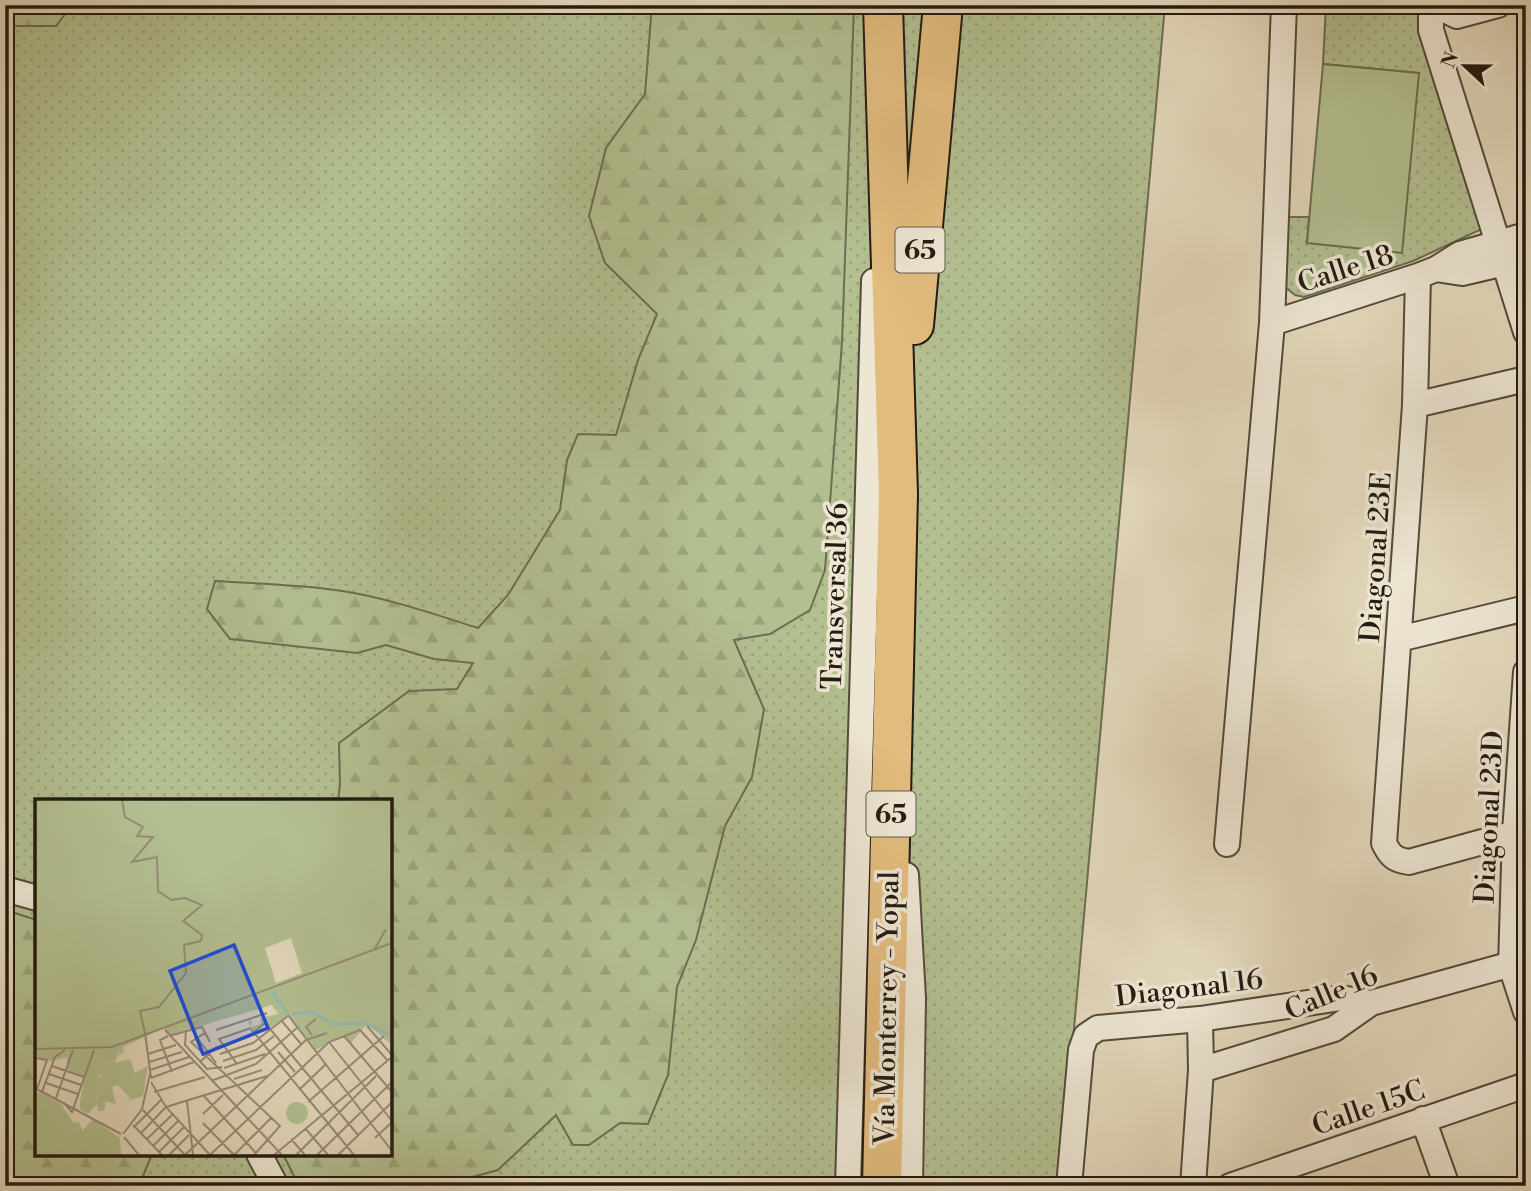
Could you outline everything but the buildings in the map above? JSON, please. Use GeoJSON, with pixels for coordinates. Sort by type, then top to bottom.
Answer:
{"type":"FeatureCollection","features":[{"type":"Feature","properties":{"kind":"highway","name":"Vía Monterrey - Yopal"},"geometry":{"type":"LineString","coordinates":[[898,494],[943,5]]}},
{"type":"Feature","properties":{"kind":"highway","name":"Vía Monterrey - Yopal"},"geometry":{"type":"LineString","coordinates":[[882,1186],[898,494],[883,7]]}},
{"type":"Feature","properties":{"kind":"street"},"geometry":{"type":"LineString","coordinates":[[1227,844],[1272,323],[1284,5]]}},
{"type":"Feature","properties":{"kind":"street"},"geometry":{"type":"LineString","coordinates":[[1498,5],[1457,16],[1444,7],[1431,16],[1431,30],[1510,255],[1526,332]]}},
{"type":"Feature","properties":{"kind":"street","name":"Transversal 36"},"geometry":{"type":"LineString","coordinates":[[848,1186],[883,7]]}},
{"type":"Feature","properties":{"kind":"street","name":"Calle 18"},"geometry":{"type":"LineString","coordinates":[[1272,323],[1427,273],[1460,254],[1510,255],[1526,235]]}},
{"type":"Feature","properties":{"kind":"street","name":"Diagonal 23E"},"geometry":{"type":"LineString","coordinates":[[1427,273],[1384,843],[1389,854],[1398,861],[1409,862],[1520,831]]}},
{"type":"Feature","properties":{"kind":"street"},"geometry":{"type":"LineString","coordinates":[[1415,405],[1526,379]]}},
{"type":"Feature","properties":{"kind":"street"},"geometry":{"type":"LineString","coordinates":[[1399,639],[1526,608]]}},
{"type":"Feature","properties":{"kind":"street","name":"Diagonal 23D"},"geometry":{"type":"LineString","coordinates":[[1526,672],[1518,963],[1526,1012]]}},
{"type":"Feature","properties":{"kind":"street","name":"65"},"geometry":{"type":"LineString","coordinates":[[894,675],[913,999],[910,1186]]}},
{"type":"Feature","properties":{"kind":"street"},"geometry":{"type":"LineString","coordinates":[[5,889],[35,897]]}},
{"type":"Feature","properties":{"kind":"street","name":"Calle 16"},"geometry":{"type":"LineString","coordinates":[[1201,1070],[1334,1029],[1371,1003],[1518,963]]}},
{"type":"Feature","properties":{"kind":"street","name":"Diagonal 16"},"geometry":{"type":"LineString","coordinates":[[1069,1186],[1081,1050],[1086,1036],[1098,1028],[1200,1019],[1341,998],[1371,1003]]}},
{"type":"Feature","properties":{"kind":"street"},"geometry":{"type":"LineString","coordinates":[[1193,1186],[1201,1070],[1200,1019]]}},
{"type":"Feature","properties":{"kind":"street","name":"Calle 15C"},"geometry":{"type":"LineString","coordinates":[[1230,1186],[1526,1084]]}},
{"type":"Feature","properties":{"kind":"street"},"geometry":{"type":"LineString","coordinates":[[1423,1119],[1447,1186]]}},
{"type":"Feature","properties":{"kind":"street"},"geometry":{"type":"LineString","coordinates":[[260,1156],[276,1186]]}},
{"type":"Feature","properties":{"kind":"green space"},"geometry":{"type":"Polygon","coordinates":[[[5,5],[1165,5],[1060,1186],[5,1186],[5,5]]]}},
{"type":"Feature","properties":{"kind":"green space"},"geometry":{"type":"Polygon","coordinates":[[[5,5],[72,5],[56,26],[16,26],[5,23],[5,5]]]}},
{"type":"Feature","properties":{"kind":"green space"},"geometry":{"type":"Polygon","coordinates":[[[652,5],[854,5],[842,342],[825,570],[810,610],[770,634],[734,640],[764,709],[752,777],[725,826],[696,940],[677,987],[668,1075],[648,1124],[620,1123],[589,1145],[573,1145],[556,1115],[498,1170],[439,1186],[299,1186],[284,1156],[392,1156],[392,799],[338,799],[339,743],[409,691],[457,689],[473,663],[434,659],[386,645],[357,653],[230,639],[207,609],[215,581],[302,586],[354,593],[401,604],[478,628],[508,595],[560,510],[567,460],[578,434],[616,435],[638,360],[657,314],[605,263],[589,216],[606,148],[645,94],[652,5]]]}},
{"type":"Feature","properties":{"kind":"green space"},"geometry":{"type":"Polygon","coordinates":[[[1326,5],[1419,5],[1484,228],[1413,261],[1304,297],[1295,295],[1283,285],[1283,217],[1309,217],[1307,243],[1419,73],[1323,64],[1326,5]]]}},
{"type":"Feature","properties":{"kind":"green space"},"geometry":{"type":"Polygon","coordinates":[[[1323,64],[1419,73],[1402,253],[1307,243],[1323,64]]]}},
{"type":"Feature","properties":{"kind":"green space"},"geometry":{"type":"Polygon","coordinates":[[[5,910],[35,919],[35,1156],[151,1156],[141,1181],[136,1186],[5,1186],[5,910]]]}}]}
